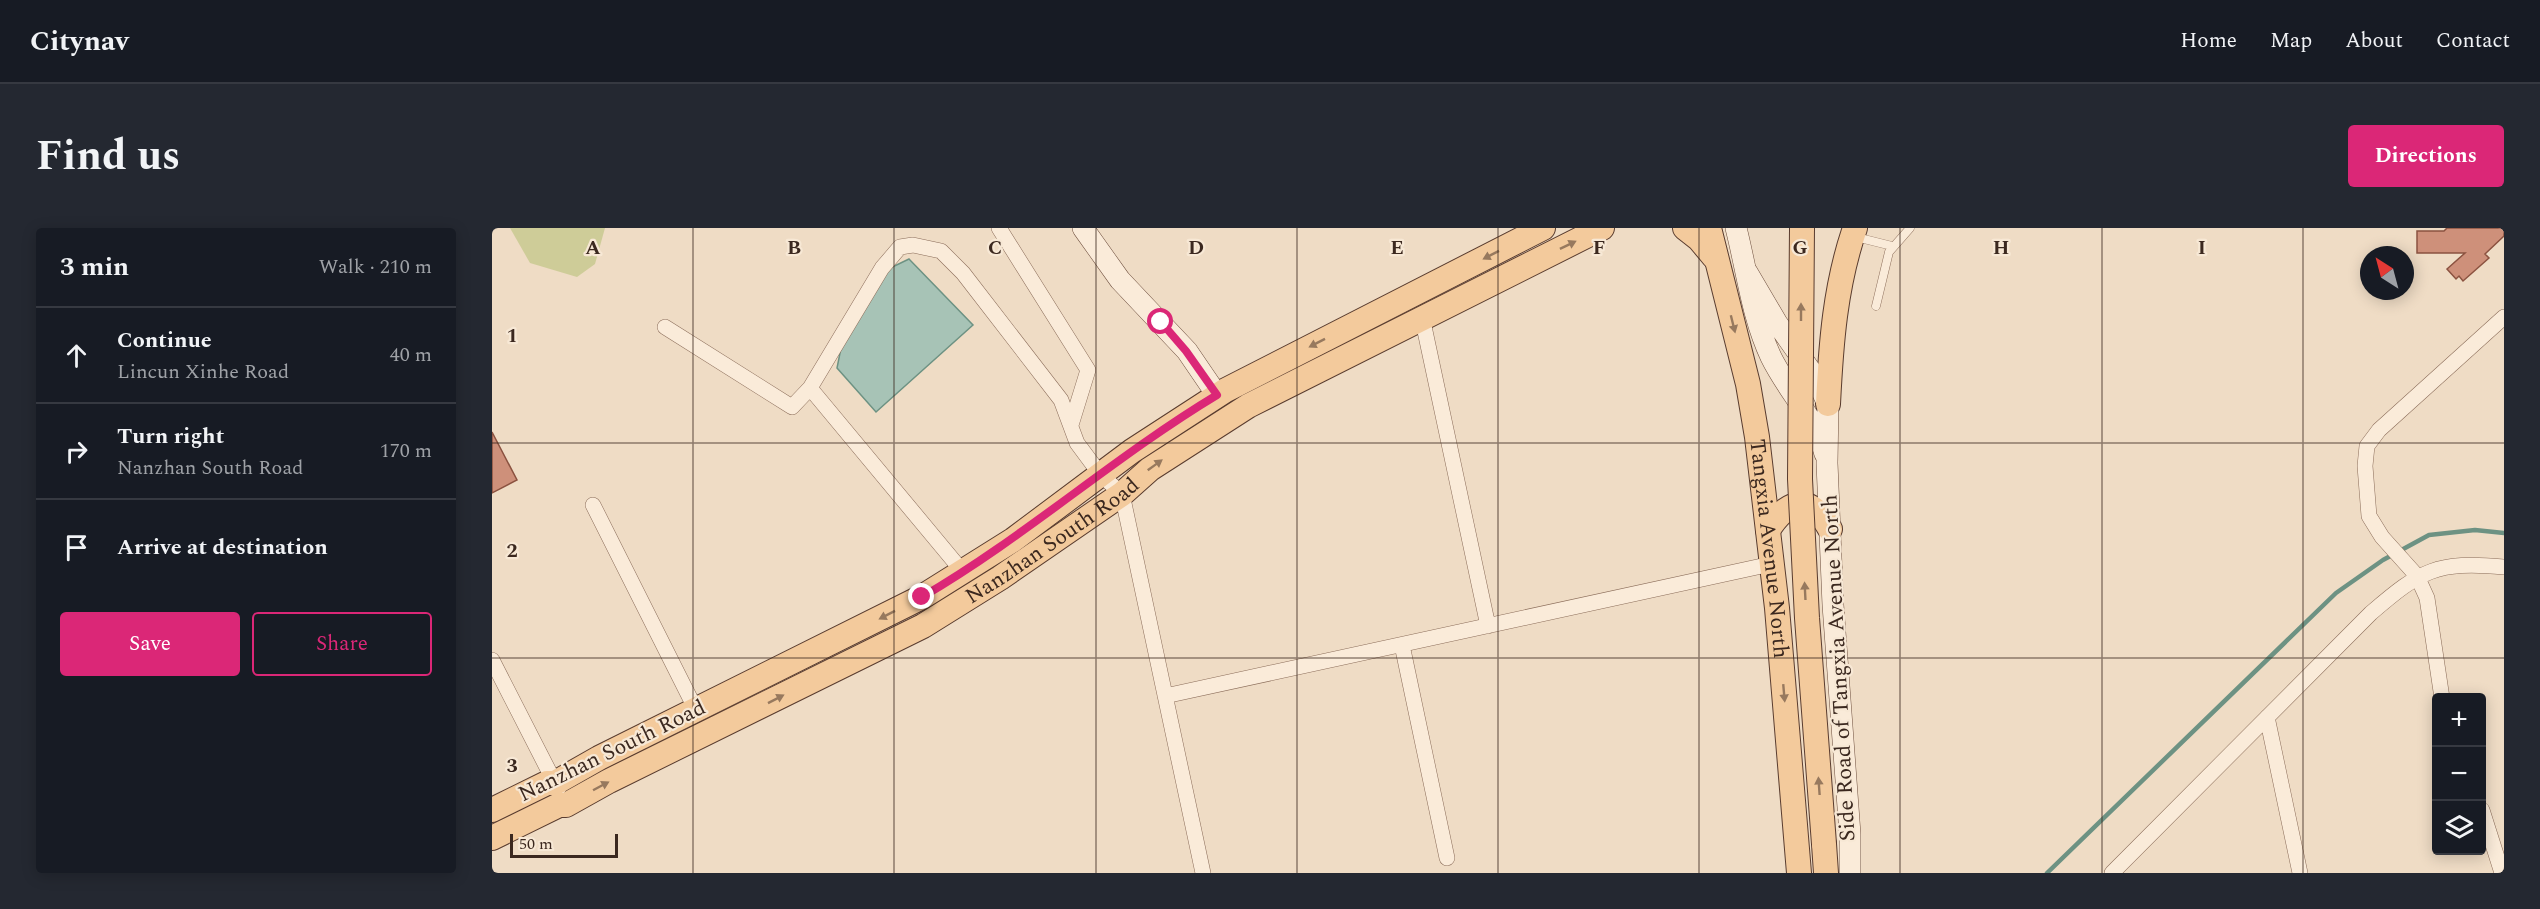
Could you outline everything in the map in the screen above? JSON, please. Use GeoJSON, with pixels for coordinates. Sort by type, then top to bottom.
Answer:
{"type":"FeatureCollection","features":[{"type":"Feature","properties":{"kind":"main road"},"geometry":{"type":"LineString","coordinates":[[1083,228],[1120,280],[1186,351],[1217,395]]}},
{"type":"Feature","properties":{"kind":"main road","name":"Nanzhan South Road"},"geometry":{"type":"LineString","coordinates":[[492,810],[547,783],[555,783],[890,613],[963,572],[1013,540],[1100,474],[1179,418],[1217,395],[1543,228]]}},
{"type":"Feature","properties":{"kind":"main road","name":"Nanzhan South Road"},"geometry":{"type":"LineString","coordinates":[[492,838],[559,805],[566,805],[923,626],[1000,578],[1122,494],[1150,469],[1248,406],[1602,228]]}},
{"type":"Feature","properties":{"kind":"main road"},"geometry":{"type":"LineString","coordinates":[[1685,228],[1707,247],[1720,267]]}},
{"type":"Feature","properties":{"kind":"main road","name":"Tangxia Avenue North"},"geometry":{"type":"LineString","coordinates":[[1709,228],[1748,384],[1777,608],[1799,873]]}},
{"type":"Feature","properties":{"kind":"main road","name":"Side Road of Tangxia Avenue North"},"geometry":{"type":"LineString","coordinates":[[1736,228],[1748,272],[1756,318],[1763,339],[1780,374],[1818,435],[1827,463]]}},
{"type":"Feature","properties":{"kind":"main road","name":"Tangxia Avenue North"},"geometry":{"type":"LineString","coordinates":[[1802,228],[1800,479],[1807,618],[1826,873]]}},
{"type":"Feature","properties":{"kind":"main road"},"geometry":{"type":"LineString","coordinates":[[1828,404],[1834,315],[1853,232]]}},
{"type":"Feature","properties":{"kind":"main road","name":"Side Road of Tangxia Avenue North"},"geometry":{"type":"LineString","coordinates":[[1748,272],[1777,323],[1815,377],[1828,404],[1827,463],[1830,529],[1850,873]]}},
{"type":"Feature","properties":{"kind":"main road"},"geometry":{"type":"LineString","coordinates":[[1768,530],[1783,511],[1800,504],[1806,504],[1818,512],[1830,529]]}},
{"type":"Feature","properties":{"kind":"street"},"geometry":{"type":"LineString","coordinates":[[999,228],[1088,370],[1071,425]]}},
{"type":"Feature","properties":{"kind":"street"},"geometry":{"type":"LineString","coordinates":[[665,327],[792,407],[810,388],[882,268],[900,247],[913,245],[941,251],[963,273],[1061,400],[1077,443],[1100,474],[1122,494],[1203,873]]}},
{"type":"Feature","properties":{"kind":"street"},"geometry":{"type":"LineString","coordinates":[[1422,317],[1488,626]]}},
{"type":"Feature","properties":{"kind":"street"},"geometry":{"type":"LineString","coordinates":[[2441,693],[2427,598],[2417,576],[2382,537],[2369,516],[2365,466],[2367,446],[2379,429],[2504,317]]}},
{"type":"Feature","properties":{"kind":"street"},"geometry":{"type":"LineString","coordinates":[[810,388],[963,572]]}},
{"type":"Feature","properties":{"kind":"street"},"geometry":{"type":"LineString","coordinates":[[593,505],[696,710]]}},
{"type":"Feature","properties":{"kind":"street"},"geometry":{"type":"LineString","coordinates":[[1165,696],[1771,564]]}},
{"type":"Feature","properties":{"kind":"street"},"geometry":{"type":"LineString","coordinates":[[2112,873],[2371,613],[2417,576],[2454,566],[2504,567]]}},
{"type":"Feature","properties":{"kind":"street"},"geometry":{"type":"LineString","coordinates":[[1402,645],[1447,858]]}},
{"type":"Feature","properties":{"kind":"street"},"geometry":{"type":"LineString","coordinates":[[492,660],[566,805]]}},
{"type":"Feature","properties":{"kind":"street"},"geometry":{"type":"LineString","coordinates":[[2267,717],[2300,873]]}},
{"type":"Feature","properties":{"kind":"street"},"geometry":{"type":"LineString","coordinates":[[2486,825],[2502,873]]}},
{"type":"Feature","properties":{"kind":"lane"},"geometry":{"type":"LineString","coordinates":[[1876,306],[1892,246],[1910,228]]}},
{"type":"Feature","properties":{"kind":"lane"},"geometry":{"type":"LineString","coordinates":[[1853,232],[1892,246]]}},
{"type":"Feature","properties":{"kind":"shaded area"},"geometry":{"type":"Polygon","coordinates":[[[510,228],[605,228],[595,264],[577,277],[530,263],[510,228]]]}},
{"type":"Feature","properties":{"kind":"shaded area"},"geometry":{"type":"Polygon","coordinates":[[[909,259],[973,325],[876,412],[837,368],[843,338],[886,270],[909,259]]]}},
{"type":"Feature","properties":{"kind":"building"},"geometry":{"type":"Polygon","coordinates":[[[2447,228],[2504,228],[2504,236],[2485,254],[2489,258],[2463,281],[2459,276],[2456,279],[2447,269],[2465,253],[2417,253],[2417,231],[2444,231],[2447,228]]]}},
{"type":"Feature","properties":{"kind":"building"},"geometry":{"type":"Polygon","coordinates":[[[492,432],[517,480],[492,493],[492,432]]]}},
{"type":"Feature","properties":{"kind":"waterway"},"geometry":{"type":"LineString","coordinates":[[2047,873],[2336,593],[2383,560],[2429,535],[2475,530],[2504,533]]}},
{"type":"Feature","properties":{"kind":"route"},"geometry":{"type":"LineString","coordinates":[[922,597],[1013,540],[1132,451],[1217,395],[1174,335],[1161,322]]}}]}
